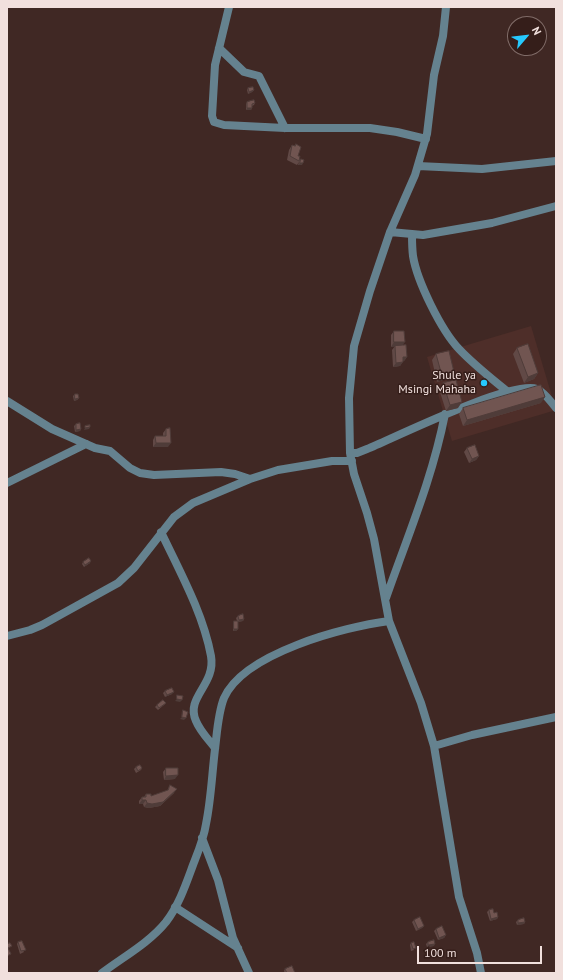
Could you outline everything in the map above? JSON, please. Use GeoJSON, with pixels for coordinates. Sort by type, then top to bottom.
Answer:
{"type":"FeatureCollection","features":[{"type":"Feature","properties":{"kind":"street"},"geometry":{"type":"LineString","coordinates":[[229,7],[219,48],[213,91],[212,116],[214,122],[224,125],[285,128],[370,128],[397,132],[426,139]]}},
{"type":"Feature","properties":{"kind":"street"},"geometry":{"type":"LineString","coordinates":[[446,7],[443,36],[434,75],[426,139],[418,166],[390,232],[370,291],[354,346],[349,398],[351,457],[354,474],[368,513],[386,599],[389,621],[421,703],[434,746],[459,897],[477,953],[480,973]]}},
{"type":"Feature","properties":{"kind":"street"},"geometry":{"type":"LineString","coordinates":[[219,48],[244,72],[259,76],[285,128]]}},
{"type":"Feature","properties":{"kind":"street"},"geometry":{"type":"LineString","coordinates":[[418,166],[482,169],[556,161]]}},
{"type":"Feature","properties":{"kind":"street"},"geometry":{"type":"LineString","coordinates":[[390,232],[423,235],[492,223],[556,206]]}},
{"type":"Feature","properties":{"kind":"street"},"geometry":{"type":"LineString","coordinates":[[412,234],[413,256],[416,267],[429,302],[443,326],[458,348],[482,371],[508,392]]}},
{"type":"Feature","properties":{"kind":"street"},"geometry":{"type":"LineString","coordinates":[[7,636],[42,625],[118,583],[134,568],[174,517],[193,503],[250,479],[278,470],[351,457],[445,414],[508,392],[528,388],[538,389],[556,408]]}},
{"type":"Feature","properties":{"kind":"street"},"geometry":{"type":"LineString","coordinates":[[7,401],[52,429],[86,444],[110,451],[130,468],[140,473],[154,475],[221,472],[235,474],[250,479]]}},
{"type":"Feature","properties":{"kind":"street"},"geometry":{"type":"LineString","coordinates":[[386,599],[418,514],[434,463],[445,414]]}},
{"type":"Feature","properties":{"kind":"street"},"geometry":{"type":"LineString","coordinates":[[7,483],[86,444]]}},
{"type":"Feature","properties":{"kind":"street"},"geometry":{"type":"LineString","coordinates":[[161,532],[195,607],[210,655],[212,665],[209,679],[196,698],[193,713],[201,730],[216,748]]}},
{"type":"Feature","properties":{"kind":"street"},"geometry":{"type":"LineString","coordinates":[[102,973],[146,941],[165,923],[184,888],[206,825],[223,700],[237,681],[260,662],[311,640],[362,624],[389,621]]}},
{"type":"Feature","properties":{"kind":"street"},"geometry":{"type":"LineString","coordinates":[[434,746],[472,735],[556,717]]}},
{"type":"Feature","properties":{"kind":"street"},"geometry":{"type":"LineString","coordinates":[[202,838],[218,880],[233,938],[249,973]]}},
{"type":"Feature","properties":{"kind":"street"},"geometry":{"type":"LineString","coordinates":[[175,907],[238,948]]}},
{"type":"Feature","properties":{"kind":"shaded area"},"geometry":{"type":"Polygon","coordinates":[[[531,326],[556,410],[452,441],[427,357],[531,326]]]}},
{"type":"Feature","properties":{"kind":"building"},"geometry":{"type":"Polygon","coordinates":[[[253,87],[254,90],[249,92],[248,88],[253,87]]]}},
{"type":"Feature","properties":{"kind":"building"},"geometry":{"type":"Polygon","coordinates":[[[254,100],[255,103],[252,104],[252,108],[247,108],[247,102],[254,100]]]}},
{"type":"Feature","properties":{"kind":"building"},"geometry":{"type":"Polygon","coordinates":[[[296,144],[301,147],[298,156],[300,156],[299,161],[290,156],[292,145],[295,146],[296,144]]]}},
{"type":"Feature","properties":{"kind":"building"},"geometry":{"type":"Polygon","coordinates":[[[301,159],[304,160],[303,163],[300,163],[301,159]]]}},
{"type":"Feature","properties":{"kind":"building"},"geometry":{"type":"Polygon","coordinates":[[[394,331],[404,331],[405,342],[394,342],[394,331]]]}},
{"type":"Feature","properties":{"kind":"building"},"geometry":{"type":"Polygon","coordinates":[[[528,344],[538,373],[528,377],[517,348],[528,344]]]}},
{"type":"Feature","properties":{"kind":"building"},"geometry":{"type":"Polygon","coordinates":[[[406,345],[407,357],[403,357],[403,362],[396,363],[395,346],[406,345]]]}},
{"type":"Feature","properties":{"kind":"building"},"geometry":{"type":"Polygon","coordinates":[[[449,351],[454,372],[442,376],[436,354],[449,351]]]}},
{"type":"Feature","properties":{"kind":"building"},"geometry":{"type":"Polygon","coordinates":[[[456,380],[462,402],[450,405],[443,383],[456,380]]]}},
{"type":"Feature","properties":{"kind":"building"},"geometry":{"type":"Polygon","coordinates":[[[541,385],[545,397],[467,420],[463,408],[541,385]]]}},
{"type":"Feature","properties":{"kind":"building"},"geometry":{"type":"Polygon","coordinates":[[[75,394],[78,394],[79,398],[75,399],[75,394]]]}},
{"type":"Feature","properties":{"kind":"building"},"geometry":{"type":"Polygon","coordinates":[[[80,423],[81,429],[76,430],[76,424],[80,423]]]}},
{"type":"Feature","properties":{"kind":"building"},"geometry":{"type":"Polygon","coordinates":[[[170,428],[171,443],[156,443],[155,436],[166,436],[166,429],[170,428]]]}},
{"type":"Feature","properties":{"kind":"building"},"geometry":{"type":"Polygon","coordinates":[[[475,445],[479,456],[472,459],[467,448],[475,445]]]}},
{"type":"Feature","properties":{"kind":"building"},"geometry":{"type":"Polygon","coordinates":[[[89,558],[91,561],[85,565],[83,562],[89,558]]]}},
{"type":"Feature","properties":{"kind":"building"},"geometry":{"type":"Polygon","coordinates":[[[243,614],[244,619],[239,620],[238,616],[243,614]]]}},
{"type":"Feature","properties":{"kind":"building"},"geometry":{"type":"Polygon","coordinates":[[[234,621],[238,621],[238,629],[234,629],[234,621]]]}},
{"type":"Feature","properties":{"kind":"building"},"geometry":{"type":"Polygon","coordinates":[[[172,688],[174,692],[167,695],[165,691],[172,688]]]}},
{"type":"Feature","properties":{"kind":"building"},"geometry":{"type":"Polygon","coordinates":[[[177,695],[183,696],[182,700],[177,699],[177,695]]]}},
{"type":"Feature","properties":{"kind":"building"},"geometry":{"type":"Polygon","coordinates":[[[163,700],[166,703],[159,708],[157,705],[163,700]]]}},
{"type":"Feature","properties":{"kind":"building"},"geometry":{"type":"Polygon","coordinates":[[[183,710],[188,712],[186,718],[182,717],[183,710]]]}},
{"type":"Feature","properties":{"kind":"building"},"geometry":{"type":"Polygon","coordinates":[[[140,765],[142,768],[138,771],[136,767],[140,765]]]}},
{"type":"Feature","properties":{"kind":"building"},"geometry":{"type":"Polygon","coordinates":[[[166,768],[178,768],[178,775],[166,776],[166,768]]]}},
{"type":"Feature","properties":{"kind":"building"},"geometry":{"type":"Polygon","coordinates":[[[170,785],[177,789],[163,802],[152,804],[147,803],[146,800],[142,800],[142,797],[146,797],[146,794],[151,794],[151,796],[168,790],[170,785]]]}},
{"type":"Feature","properties":{"kind":"building"},"geometry":{"type":"Polygon","coordinates":[[[493,909],[494,913],[497,912],[498,917],[491,919],[489,910],[493,909]]]}},
{"type":"Feature","properties":{"kind":"building"},"geometry":{"type":"Polygon","coordinates":[[[420,917],[424,926],[418,929],[414,920],[420,917]]]}},
{"type":"Feature","properties":{"kind":"building"},"geometry":{"type":"Polygon","coordinates":[[[524,918],[525,922],[518,923],[518,920],[524,918]]]}},
{"type":"Feature","properties":{"kind":"building"},"geometry":{"type":"Polygon","coordinates":[[[442,926],[446,935],[439,938],[436,929],[442,926]]]}},
{"type":"Feature","properties":{"kind":"building"},"geometry":{"type":"Polygon","coordinates":[[[434,940],[435,944],[428,945],[428,942],[434,940]]]}},
{"type":"Feature","properties":{"kind":"building"},"geometry":{"type":"Polygon","coordinates":[[[22,941],[26,950],[21,951],[18,942],[22,941]]]}},
{"type":"Feature","properties":{"kind":"building"},"geometry":{"type":"Polygon","coordinates":[[[414,942],[416,948],[413,949],[411,943],[414,942]]]}},
{"type":"Feature","properties":{"kind":"building"},"geometry":{"type":"Polygon","coordinates":[[[10,943],[12,946],[8,948],[11,954],[7,956],[7,944],[10,943]]]}},
{"type":"Feature","properties":{"kind":"building"},"geometry":{"type":"Polygon","coordinates":[[[292,966],[295,973],[287,973],[285,969],[292,966]]]}},
{"type":"Feature","properties":{"kind":"place","name":"Shule ya Msingi Mahaha"},"geometry":{"type":"Point","coordinates":[484,383]}}]}
